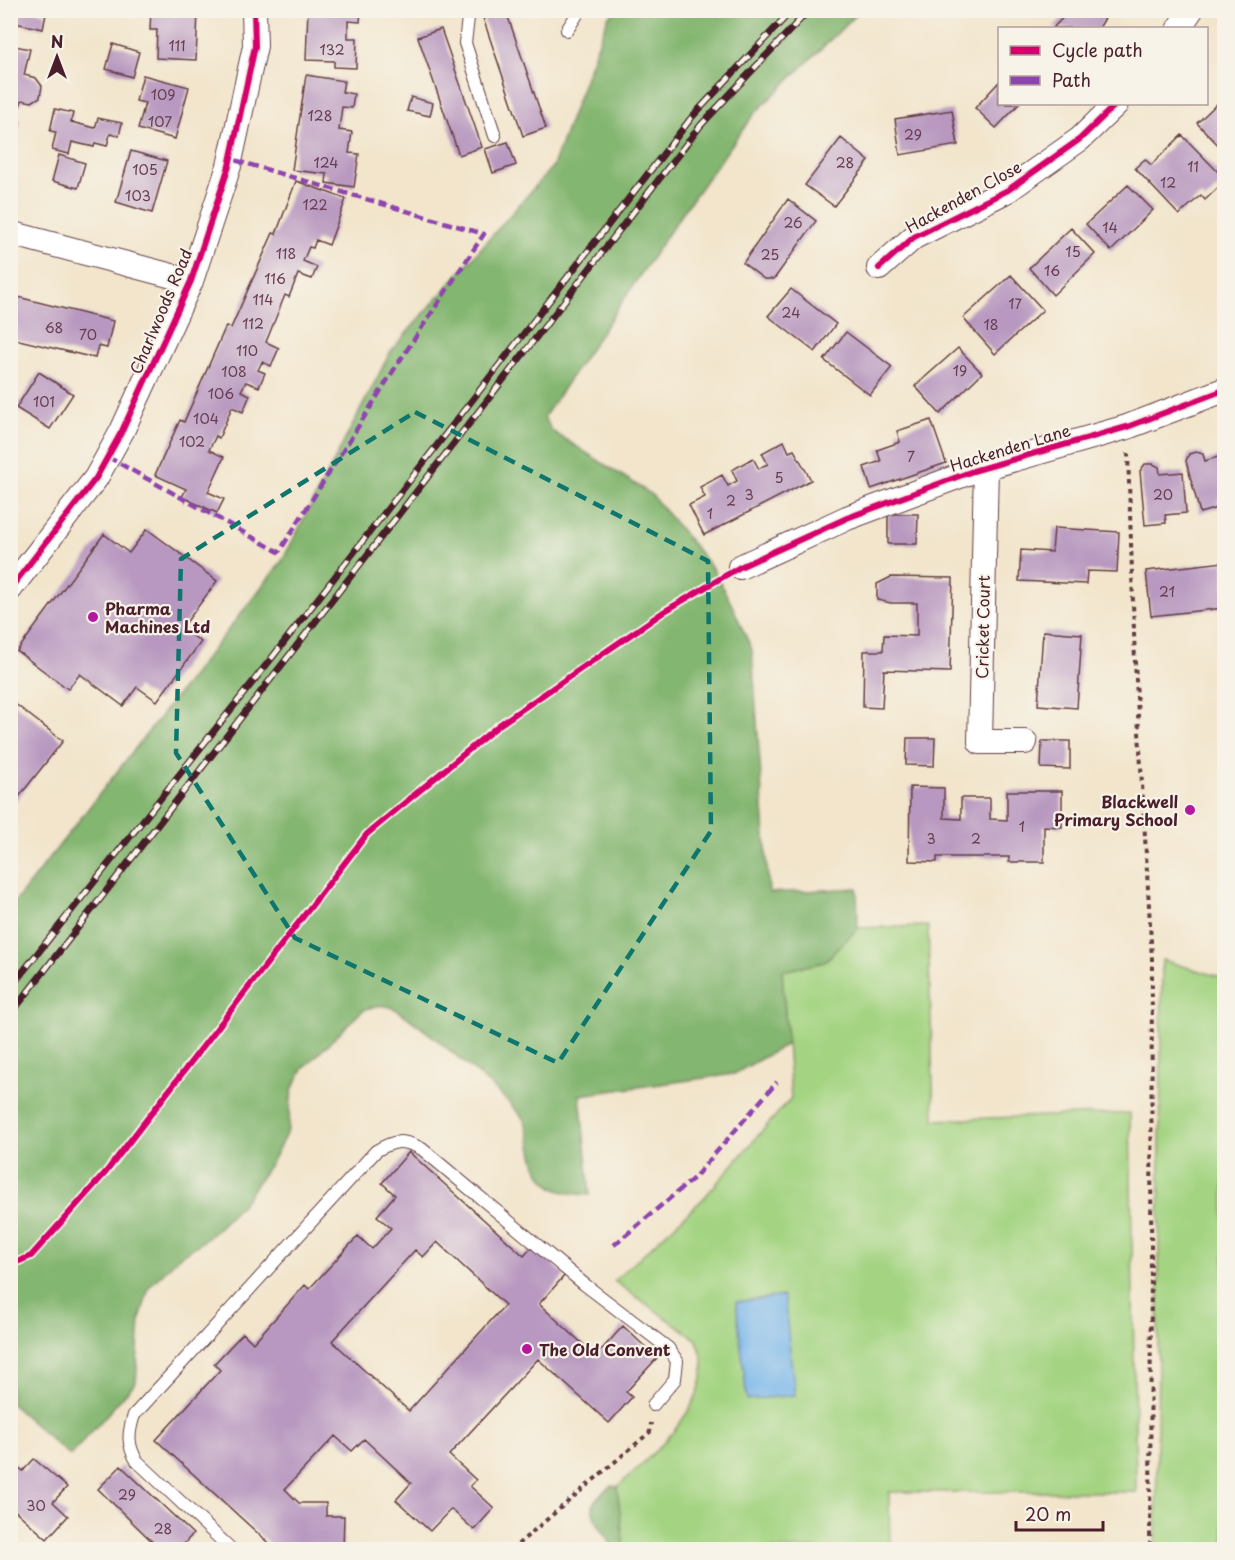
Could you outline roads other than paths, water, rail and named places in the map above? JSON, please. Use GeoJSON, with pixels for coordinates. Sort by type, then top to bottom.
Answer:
{"type":"FeatureCollection","features":[{"type":"Feature","properties":{"kind":"street","name":"Charlwoods Road"},"geometry":{"type":"LineString","coordinates":[[10,589],[96,478],[122,431],[191,281],[230,166],[255,46],[254,10]]}},
{"type":"Feature","properties":{"kind":"street"},"geometry":{"type":"LineString","coordinates":[[1180,27],[1191,10]]}},
{"type":"Feature","properties":{"kind":"street","name":"Hackenden Close"},"geometry":{"type":"LineString","coordinates":[[879,268],[914,237],[1017,183],[1080,140],[1115,105]]}},
{"type":"Feature","properties":{"kind":"street"},"geometry":{"type":"LineString","coordinates":[[10,233],[191,281]]}},
{"type":"Feature","properties":{"kind":"street","name":"Hackenden Lane"},"geometry":{"type":"LineString","coordinates":[[740,567],[847,518],[986,466],[1127,427],[1224,390]]}},
{"type":"Feature","properties":{"kind":"street","name":"Cricket Court"},"geometry":{"type":"LineString","coordinates":[[986,466],[980,742],[1025,742]]}},
{"type":"Feature","properties":{"kind":"lane"},"geometry":{"type":"LineString","coordinates":[[469,10],[465,43],[495,136]]}},
{"type":"Feature","properties":{"kind":"lane"},"geometry":{"type":"LineString","coordinates":[[567,30],[580,10]]}},
{"type":"Feature","properties":{"kind":"lane"},"geometry":{"type":"LineString","coordinates":[[232,1550],[137,1461],[129,1449],[128,1432],[134,1416],[376,1151],[391,1141],[407,1141],[422,1149],[584,1284],[669,1348],[677,1360],[675,1378],[654,1405]]}},
{"type":"Feature","properties":{"kind":"water"},"geometry":{"type":"Polygon","coordinates":[[[784,1296],[795,1395],[747,1400],[736,1302],[784,1296]]]}},
{"type":"Feature","properties":{"kind":"railway"},"geometry":{"type":"LineString","coordinates":[[10,988],[271,659],[692,117],[792,10]]}},
{"type":"Feature","properties":{"kind":"railway"},"geometry":{"type":"LineString","coordinates":[[10,1015],[701,125],[809,10]]}},
{"type":"Feature","properties":{"kind":"place","name":"Pharma Machines Ltd"},"geometry":{"type":"Point","coordinates":[93,617]}},
{"type":"Feature","properties":{"kind":"place","name":"Blackwell Primary School"},"geometry":{"type":"Point","coordinates":[1190,810]}},
{"type":"Feature","properties":{"kind":"place","name":"The Old Convent"},"geometry":{"type":"Point","coordinates":[527,1349]}}]}
